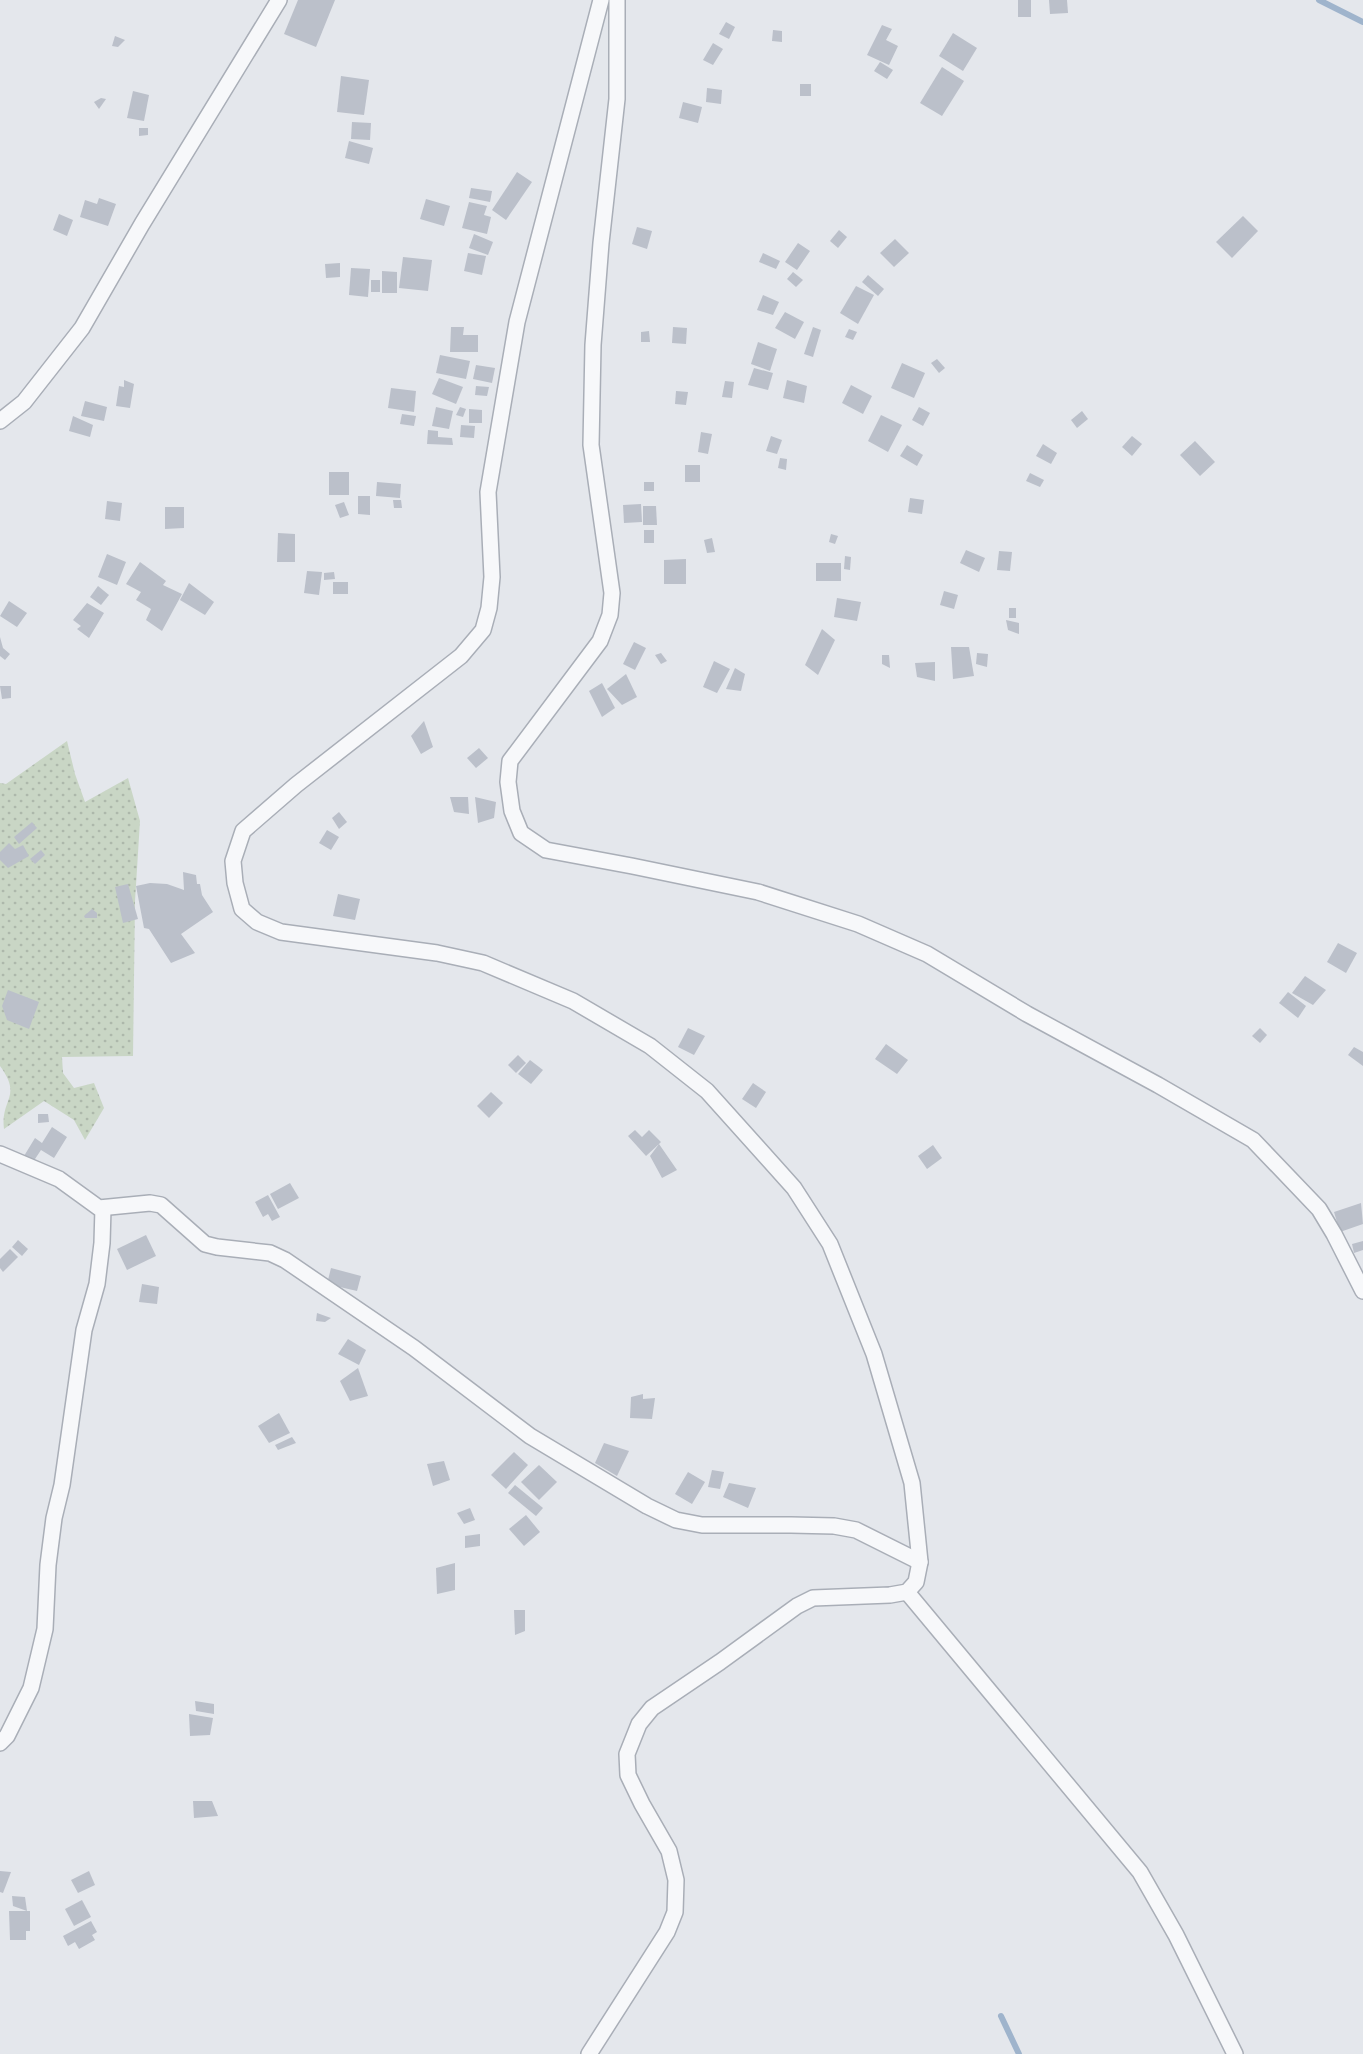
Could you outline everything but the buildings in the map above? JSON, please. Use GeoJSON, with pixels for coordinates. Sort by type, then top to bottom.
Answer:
{"type":"FeatureCollection","features":[{"type":"Feature","properties":{"kind":"street"},"geometry":{"type":"LineString","coordinates":[[0,421],[24,402],[82,328],[142,224],[279,0]]}},
{"type":"Feature","properties":{"kind":"street"},"geometry":{"type":"LineString","coordinates":[[589,2054],[668,1932],[675,1912],[676,1880],[669,1851],[628,1775],[627,1754],[639,1724],[652,1707],[813,1598],[890,1595],[907,1592],[916,1582],[920,1562],[912,1483],[874,1354],[830,1244],[794,1188],[707,1091],[650,1046],[573,1001],[483,963],[437,953],[281,932],[257,922],[242,909],[235,883],[233,861],[243,831],[296,785],[461,656],[483,630],[489,608],[492,577],[488,492],[517,322],[601,0]]}},
{"type":"Feature","properties":{"kind":"street"},"geometry":{"type":"LineString","coordinates":[[618,0],[617,99],[592,345],[591,445],[612,593],[610,615],[600,641],[510,760],[508,782],[512,811],[521,833],[546,850],[758,892],[858,924],[927,954],[1027,1014],[1253,1140],[1319,1209],[1363,1291]]}},
{"type":"Feature","properties":{"kind":"street"},"geometry":{"type":"LineString","coordinates":[[0,1155],[59,1179],[99,1208],[161,1204],[205,1244],[270,1253],[285,1260],[414,1348],[530,1436],[647,1506],[676,1520],[702,1525],[834,1526],[856,1530],[920,1562]]}},
{"type":"Feature","properties":{"kind":"street"},"geometry":{"type":"LineString","coordinates":[[0,1743],[7,1736],[31,1688],[45,1629],[52,1530],[62,1485],[84,1330],[97,1284],[104,1208]]}},
{"type":"Feature","properties":{"kind":"street"},"geometry":{"type":"LineString","coordinates":[[907,1592],[1140,1872],[1176,1935],[1235,2054]]}},
{"type":"Feature","properties":{"kind":"green space"},"geometry":{"type":"Polygon","coordinates":[[[67,741],[85,802],[128,778],[140,821],[135,901],[133,1056],[62,1057],[63,1073],[74,1088],[94,1083],[104,1108],[85,1140],[74,1120],[44,1101],[4,1129],[10,1085],[0,1066],[0,783],[6,784],[67,741]]]}},
{"type":"Feature","properties":{"kind":"waterway"},"geometry":{"type":"LineString","coordinates":[[1319,0],[1363,22]]}},
{"type":"Feature","properties":{"kind":"waterway"},"geometry":{"type":"LineString","coordinates":[[1001,2016],[1019,2054]]}}]}
